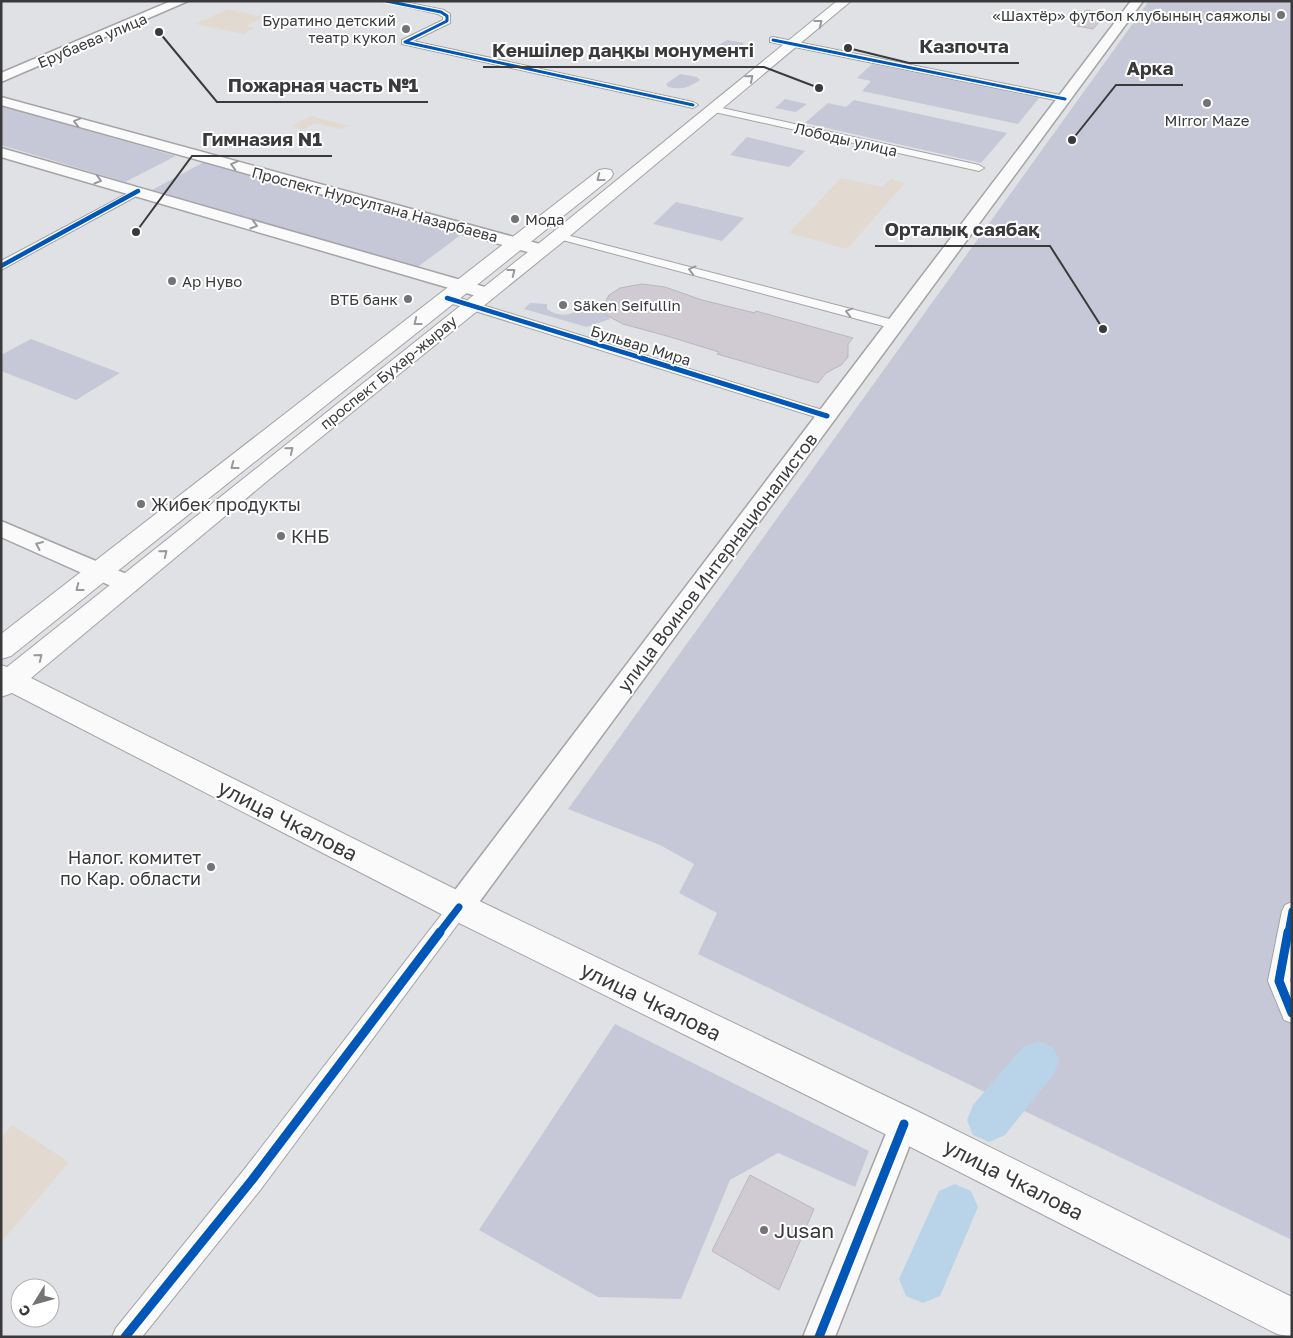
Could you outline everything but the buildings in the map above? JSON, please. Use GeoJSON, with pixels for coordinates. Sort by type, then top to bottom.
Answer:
{"type":"FeatureCollection","features":[{"type":"Feature","properties":{"kind":"main road","name":"Ерубаева улица"},"geometry":{"type":"LineString","coordinates":[[1,78],[182,1]]}},
{"type":"Feature","properties":{"kind":"main road","name":"проспект Бухар-жырау"},"geometry":{"type":"LineString","coordinates":[[4,681],[128,584],[467,295],[517,243],[789,37],[845,1]]}},
{"type":"Feature","properties":{"kind":"main road","name":"улица Воинов Интернационалистов"},"geometry":{"type":"LineString","coordinates":[[458,907],[896,325],[1007,174],[1066,99],[1137,1]]}},
{"type":"Feature","properties":{"kind":"main road","name":"проспект Бухар-жырау"},"geometry":{"type":"LineString","coordinates":[[758,52],[773,40],[789,37]]}},
{"type":"Feature","properties":{"kind":"main road","name":"Проспект Нурсултана Назарбаева"},"geometry":{"type":"LineString","coordinates":[[1,101],[541,250]]}},
{"type":"Feature","properties":{"kind":"main road","name":"проспект Бухар-жырау"},"geometry":{"type":"LineString","coordinates":[[1,649],[467,295],[541,250],[559,236],[704,102]]}},
{"type":"Feature","properties":{"kind":"main road"},"geometry":{"type":"LineString","coordinates":[[1,152],[138,192],[467,295]]}},
{"type":"Feature","properties":{"kind":"main road"},"geometry":{"type":"LineString","coordinates":[[1,528],[128,584]]}},
{"type":"Feature","properties":{"kind":"main road","name":"улица Чкалова"},"geometry":{"type":"LineString","coordinates":[[4,681],[458,907],[904,1124],[1292,1319]]}},
{"type":"Feature","properties":{"kind":"street","name":"Лободы улица"},"geometry":{"type":"LineString","coordinates":[[386,1],[441,12],[448,16],[447,21],[406,42],[704,102],[979,168]]}},
{"type":"Feature","properties":{"kind":"street"},"geometry":{"type":"LineString","coordinates":[[789,37],[1066,99]]}},
{"type":"Feature","properties":{"kind":"street"},"geometry":{"type":"LineString","coordinates":[[1,266],[138,192]]}},
{"type":"Feature","properties":{"kind":"street"},"geometry":{"type":"LineString","coordinates":[[559,236],[896,325]]}},
{"type":"Feature","properties":{"kind":"street","name":"Бульвар Мира"},"geometry":{"type":"LineString","coordinates":[[467,295],[827,416]]}},
{"type":"Feature","properties":{"kind":"street"},"geometry":{"type":"LineString","coordinates":[[125,1337],[252,1180],[458,907]]}},
{"type":"Feature","properties":{"kind":"street"},"geometry":{"type":"LineString","coordinates":[[1292,911],[1279,981],[1292,1013]]}},
{"type":"Feature","properties":{"kind":"street"},"geometry":{"type":"LineString","coordinates":[[820,1337],[844,1270],[904,1124]]}},
{"type":"Feature","properties":{"kind":"shaded area"},"geometry":{"type":"Polygon","coordinates":[[[1149,1],[1292,1],[1292,1240],[698,954],[717,913],[679,893],[694,864],[660,845],[568,809],[1149,1]]]}},
{"type":"Feature","properties":{"kind":"shaded area"},"geometry":{"type":"Polygon","coordinates":[[[228,9],[263,17],[247,26],[255,28],[244,34],[195,24],[228,9]]]}},
{"type":"Feature","properties":{"kind":"shaded area"},"geometry":{"type":"Polygon","coordinates":[[[727,40],[745,43],[726,54],[713,49],[727,40]]]}},
{"type":"Feature","properties":{"kind":"shaded area"},"geometry":{"type":"Polygon","coordinates":[[[872,64],[1039,98],[1018,124],[862,91],[871,81],[857,78],[872,64]]]}},
{"type":"Feature","properties":{"kind":"shaded area"},"geometry":{"type":"Polygon","coordinates":[[[680,74],[697,77],[700,80],[685,88],[668,87],[666,84],[680,74]]]}},
{"type":"Feature","properties":{"kind":"shaded area"},"geometry":{"type":"Polygon","coordinates":[[[785,99],[807,104],[796,112],[775,108],[785,99]]]}},
{"type":"Feature","properties":{"kind":"shaded area"},"geometry":{"type":"Polygon","coordinates":[[[854,100],[1007,133],[981,163],[805,123],[828,103],[846,107],[854,100]]]}},
{"type":"Feature","properties":{"kind":"shaded area"},"geometry":{"type":"Polygon","coordinates":[[[1,106],[176,156],[125,182],[1,145],[1,106]]]}},
{"type":"Feature","properties":{"kind":"shaded area"},"geometry":{"type":"Polygon","coordinates":[[[311,116],[349,126],[341,129],[314,123],[303,130],[291,126],[311,116]]]}},
{"type":"Feature","properties":{"kind":"shaded area"},"geometry":{"type":"Polygon","coordinates":[[[747,137],[805,151],[789,167],[730,155],[747,137]]]}},
{"type":"Feature","properties":{"kind":"shaded area"},"geometry":{"type":"Polygon","coordinates":[[[204,162],[462,234],[415,269],[152,190],[204,162]]]}},
{"type":"Feature","properties":{"kind":"shaded area"},"geometry":{"type":"Polygon","coordinates":[[[841,178],[883,187],[890,179],[905,183],[847,249],[789,233],[841,178]]]}},
{"type":"Feature","properties":{"kind":"shaded area"},"geometry":{"type":"Polygon","coordinates":[[[676,202],[744,218],[722,241],[653,224],[676,202]]]}},
{"type":"Feature","properties":{"kind":"shaded area"},"geometry":{"type":"Polygon","coordinates":[[[530,303],[547,304],[547,309],[551,312],[565,315],[578,310],[581,306],[603,307],[610,319],[587,327],[524,309],[530,303]]]}},
{"type":"Feature","properties":{"kind":"shaded area"},"geometry":{"type":"Polygon","coordinates":[[[31,339],[120,373],[76,400],[1,371],[1,355],[31,339]]]}},
{"type":"Feature","properties":{"kind":"shaded area"},"geometry":{"type":"Polygon","coordinates":[[[615,1024],[869,1151],[855,1187],[778,1153],[730,1180],[681,1299],[598,1297],[479,1230],[615,1024]]]}},
{"type":"Feature","properties":{"kind":"shaded area"},"geometry":{"type":"Polygon","coordinates":[[[12,1125],[69,1162],[4,1239],[1,1238],[1,1138],[12,1125]]]}},
{"type":"Feature","properties":{"kind":"waterway"},"geometry":{"type":"LineString","coordinates":[[989,1120],[1038,1061]]}},
{"type":"Feature","properties":{"kind":"waterway"},"geometry":{"type":"LineString","coordinates":[[923,1279],[955,1207]]}},
{"type":"Feature","properties":{"kind":"cycle path"},"geometry":{"type":"LineString","coordinates":[[386,1],[441,12],[447,16],[447,21],[405,42],[693,105]]}},
{"type":"Feature","properties":{"kind":"cycle path"},"geometry":{"type":"LineString","coordinates":[[773,40],[1065,99]]}},
{"type":"Feature","properties":{"kind":"cycle path"},"geometry":{"type":"LineString","coordinates":[[1,266],[138,191]]}},
{"type":"Feature","properties":{"kind":"cycle path"},"geometry":{"type":"LineString","coordinates":[[447,298],[827,416]]}},
{"type":"Feature","properties":{"kind":"cycle path"},"geometry":{"type":"LineString","coordinates":[[125,1337],[252,1180],[459,907]]}},
{"type":"Feature","properties":{"kind":"cycle path"},"geometry":{"type":"LineString","coordinates":[[1292,911],[1279,981],[1292,1013]]}},
{"type":"Feature","properties":{"kind":"cycle path"},"geometry":{"type":"LineString","coordinates":[[819,1337],[904,1124]]}},
{"type":"Feature","properties":{"kind":"place","name":"«Шахтёр» футбол клубының саяжолы"},"geometry":{"type":"Point","coordinates":[1281,15]}},
{"type":"Feature","properties":{"kind":"place","name":"Буратино детский театр кукол"},"geometry":{"type":"Point","coordinates":[406,29]}},
{"type":"Feature","properties":{"kind":"place","name":"Пожарная часть №1"},"geometry":{"type":"Point","coordinates":[159,32]}},
{"type":"Feature","properties":{"kind":"place","name":"Казпочта"},"geometry":{"type":"Point","coordinates":[848,48]}},
{"type":"Feature","properties":{"kind":"place","name":"Кеншілер даңқы монументі"},"geometry":{"type":"Point","coordinates":[819,88]}},
{"type":"Feature","properties":{"kind":"place","name":"Mirror Maze"},"geometry":{"type":"Point","coordinates":[1207,103]}},
{"type":"Feature","properties":{"kind":"place","name":"Арка"},"geometry":{"type":"Point","coordinates":[1072,140]}},
{"type":"Feature","properties":{"kind":"place","name":"Мода"},"geometry":{"type":"Point","coordinates":[515,219]}},
{"type":"Feature","properties":{"kind":"place","name":"Гимназия N1"},"geometry":{"type":"Point","coordinates":[136,232]}},
{"type":"Feature","properties":{"kind":"place","name":"Ар Нуво"},"geometry":{"type":"Point","coordinates":[172,281]}},
{"type":"Feature","properties":{"kind":"place","name":"ВТБ банк"},"geometry":{"type":"Point","coordinates":[408,299]}},
{"type":"Feature","properties":{"kind":"place","name":"Säken Seifullin"},"geometry":{"type":"Point","coordinates":[563,305]}},
{"type":"Feature","properties":{"kind":"place","name":"Орталық саябақ"},"geometry":{"type":"Point","coordinates":[1103,329]}},
{"type":"Feature","properties":{"kind":"place","name":"Жибек продукты"},"geometry":{"type":"Point","coordinates":[141,504]}},
{"type":"Feature","properties":{"kind":"place","name":"КНБ"},"geometry":{"type":"Point","coordinates":[281,536]}},
{"type":"Feature","properties":{"kind":"place","name":"Налог. комитет по Кар. области"},"geometry":{"type":"Point","coordinates":[211,867]}},
{"type":"Feature","properties":{"kind":"place","name":"Jusan"},"geometry":{"type":"Point","coordinates":[764,1230]}}]}
